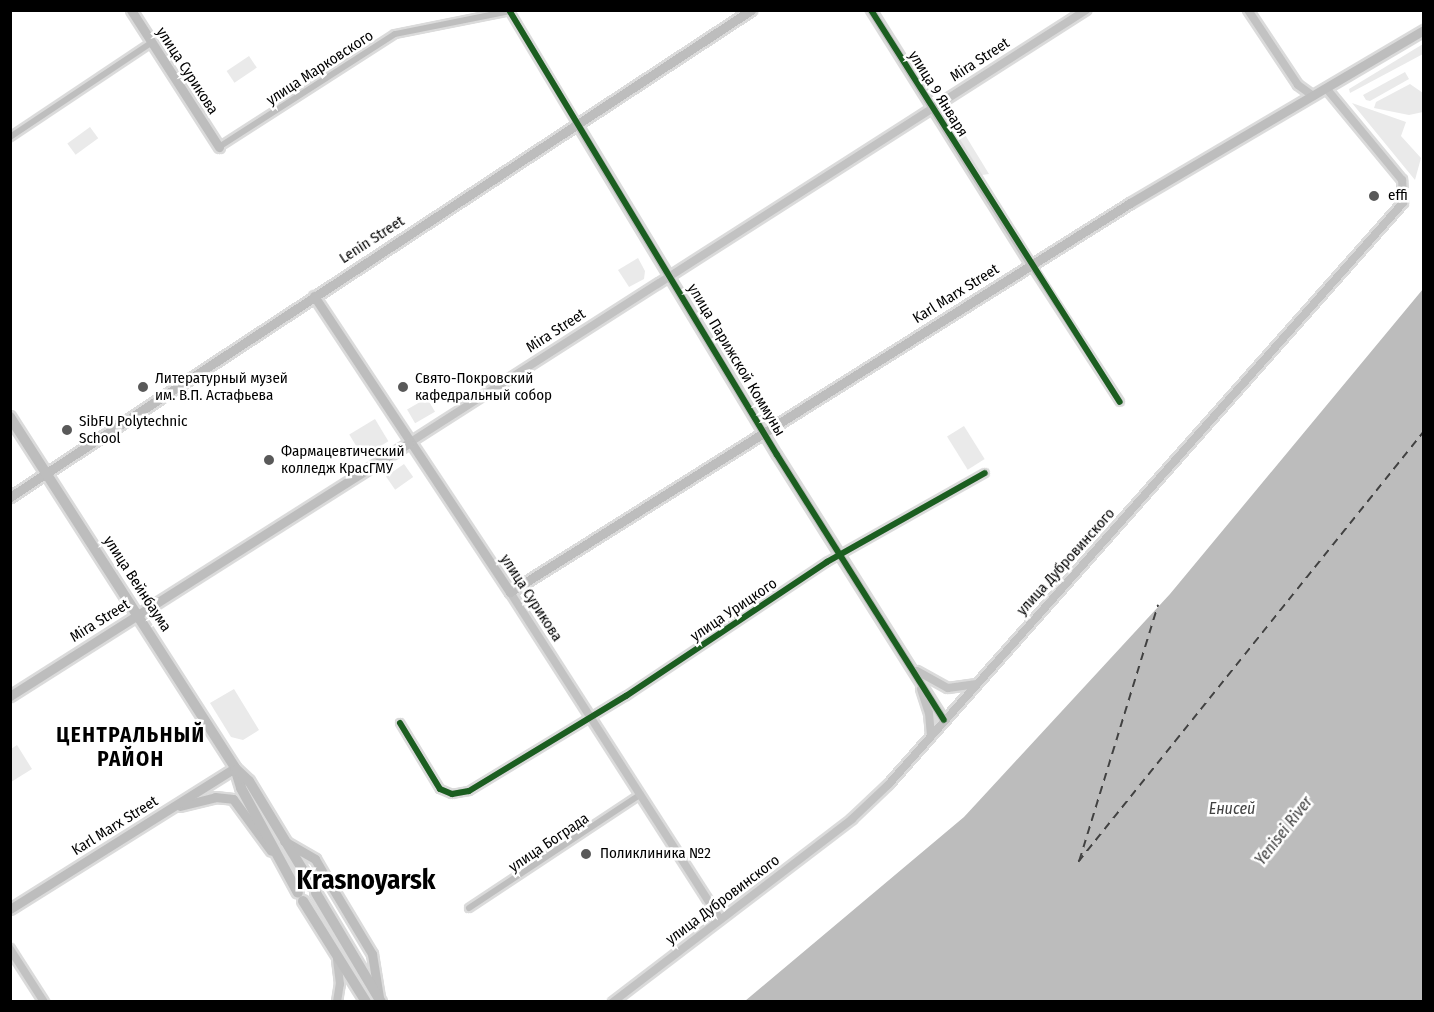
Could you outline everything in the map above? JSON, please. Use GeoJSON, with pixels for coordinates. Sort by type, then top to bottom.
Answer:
{"type":"FeatureCollection","features":[{"type":"Feature","properties":{"kind":"highway","name":"улица Вейнбаума"},"geometry":{"type":"LineString","coordinates":[[10,417],[235,768],[249,781],[380,1000]]}},
{"type":"Feature","properties":{"kind":"highway","name":"улица Вейнбаума"},"geometry":{"type":"LineString","coordinates":[[235,768],[241,788],[286,873],[366,1002]]}},
{"type":"Feature","properties":{"kind":"main road","name":"улица Сурикова"},"geometry":{"type":"LineString","coordinates":[[131,10],[219,147]]}},
{"type":"Feature","properties":{"kind":"main road","name":"Lenin Street"},"geometry":{"type":"LineString","coordinates":[[10,497],[576,122],[751,10]]}},
{"type":"Feature","properties":{"kind":"main road","name":"улица 9 Января"},"geometry":{"type":"LineString","coordinates":[[871,10],[1031,266]]}},
{"type":"Feature","properties":{"kind":"main road","name":"Mira Street"},"geometry":{"type":"LineString","coordinates":[[10,696],[1086,10]]}},
{"type":"Feature","properties":{"kind":"main road"},"geometry":{"type":"LineString","coordinates":[[1248,10],[1298,85],[1312,95]]}},
{"type":"Feature","properties":{"kind":"main road","name":"Karl Marx Street"},"geometry":{"type":"LineString","coordinates":[[510,592],[1031,266],[1312,95],[1424,30]]}},
{"type":"Feature","properties":{"kind":"main road","name":"улица Дубровинского"},"geometry":{"type":"LineString","coordinates":[[613,1002],[852,819],[980,683],[1037,612],[1403,203],[1402,180],[1326,88]]}},
{"type":"Feature","properties":{"kind":"main road","name":"улица Парижской Коммуны"},"geometry":{"type":"LineString","coordinates":[[576,122],[944,720]]}},
{"type":"Feature","properties":{"kind":"main road","name":"улица Сурикова"},"geometry":{"type":"LineString","coordinates":[[314,296],[409,443],[510,592],[720,919]]}},
{"type":"Feature","properties":{"kind":"main road"},"geometry":{"type":"LineString","coordinates":[[914,669],[948,688],[980,683]]}},
{"type":"Feature","properties":{"kind":"main road"},"geometry":{"type":"LineString","coordinates":[[914,669],[929,713],[931,736]]}},
{"type":"Feature","properties":{"kind":"main road","name":"Karl Marx Street"},"geometry":{"type":"LineString","coordinates":[[10,909],[235,768]]}},
{"type":"Feature","properties":{"kind":"main road"},"geometry":{"type":"LineString","coordinates":[[169,809],[215,797],[233,799],[286,873]]}},
{"type":"Feature","properties":{"kind":"main road"},"geometry":{"type":"LineString","coordinates":[[284,841],[315,859],[328,880],[372,954],[380,1000]]}},
{"type":"Feature","properties":{"kind":"main road"},"geometry":{"type":"LineString","coordinates":[[10,949],[44,1002]]}},
{"type":"Feature","properties":{"kind":"main road"},"geometry":{"type":"LineString","coordinates":[[337,958],[340,984],[337,1002]]}},
{"type":"Feature","properties":{"kind":"street","name":"улица Парижской Коммуны"},"geometry":{"type":"LineString","coordinates":[[510,11],[576,122]]}},
{"type":"Feature","properties":{"kind":"street","name":"улица Марковского"},"geometry":{"type":"LineString","coordinates":[[219,147],[395,34],[510,11]]}},
{"type":"Feature","properties":{"kind":"street"},"geometry":{"type":"LineString","coordinates":[[10,137],[151,43]]}},
{"type":"Feature","properties":{"kind":"street","name":"улица 9 Января"},"geometry":{"type":"LineString","coordinates":[[1031,266],[1120,402]]}},
{"type":"Feature","properties":{"kind":"street","name":"улица Урицкого"},"geometry":{"type":"LineString","coordinates":[[400,723],[440,789],[452,794],[469,791],[590,719],[841,554],[985,473]]}},
{"type":"Feature","properties":{"kind":"street","name":"улица Бограда"},"geometry":{"type":"LineString","coordinates":[[469,908],[640,795]]}},
{"type":"Feature","properties":{"kind":"shaded area"},"geometry":{"type":"Polygon","coordinates":[[[1423,44],[1423,54],[1350,93],[1349,89],[1423,44]]]}},
{"type":"Feature","properties":{"kind":"shaded area"},"geometry":{"type":"Polygon","coordinates":[[[249,56],[257,68],[234,83],[227,71],[249,56]]]}},
{"type":"Feature","properties":{"kind":"shaded area"},"geometry":{"type":"Polygon","coordinates":[[[1405,72],[1409,79],[1370,101],[1366,100],[1363,95],[1405,72]]]}},
{"type":"Feature","properties":{"kind":"shaded area"},"geometry":{"type":"Polygon","coordinates":[[[1410,84],[1423,93],[1423,112],[1409,115],[1374,108],[1376,102],[1410,84]]]}},
{"type":"Feature","properties":{"kind":"shaded area"},"geometry":{"type":"Polygon","coordinates":[[[1352,103],[1406,122],[1401,136],[1421,158],[1415,180],[1352,103]]]}},
{"type":"Feature","properties":{"kind":"shaded area"},"geometry":{"type":"Polygon","coordinates":[[[956,120],[989,174],[982,175],[950,124],[956,120]]]}},
{"type":"Feature","properties":{"kind":"shaded area"},"geometry":{"type":"Polygon","coordinates":[[[90,127],[98,138],[76,155],[67,143],[90,127]]]}},
{"type":"Feature","properties":{"kind":"shaded area"},"geometry":{"type":"Polygon","coordinates":[[[638,258],[645,271],[644,279],[629,287],[618,270],[638,258]]]}},
{"type":"Feature","properties":{"kind":"shaded area"},"geometry":{"type":"Polygon","coordinates":[[[427,398],[435,412],[415,423],[407,409],[427,398]]]}},
{"type":"Feature","properties":{"kind":"shaded area"},"geometry":{"type":"Polygon","coordinates":[[[375,419],[388,441],[363,457],[349,434],[375,419]]]}},
{"type":"Feature","properties":{"kind":"shaded area"},"geometry":{"type":"Polygon","coordinates":[[[964,426],[985,459],[968,470],[947,437],[964,426]]]}},
{"type":"Feature","properties":{"kind":"shaded area"},"geometry":{"type":"Polygon","coordinates":[[[404,464],[413,477],[395,490],[386,477],[404,464]]]}},
{"type":"Feature","properties":{"kind":"shaded area"},"geometry":{"type":"Polygon","coordinates":[[[234,689],[259,730],[243,740],[231,737],[210,703],[234,689]]]}},
{"type":"Feature","properties":{"kind":"shaded area"},"geometry":{"type":"Polygon","coordinates":[[[17,745],[32,769],[11,782],[11,749],[17,745]]]}},
{"type":"Feature","properties":{"kind":"water","name":"Енисей"},"geometry":{"type":"Polygon","coordinates":[[[1423,289],[1423,1001],[745,1001],[964,817],[1170,594],[1423,289]]]}},
{"type":"Feature","properties":{"kind":"ferry route"},"geometry":{"type":"LineString","coordinates":[[1078,862],[1424,431]]}},
{"type":"Feature","properties":{"kind":"ferry route"},"geometry":{"type":"LineString","coordinates":[[1079,861],[1158,605]]}},
{"type":"Feature","properties":{"kind":"cycle path"},"geometry":{"type":"LineString","coordinates":[[509,10],[777,455],[944,720]]}},
{"type":"Feature","properties":{"kind":"cycle path"},"geometry":{"type":"LineString","coordinates":[[871,10],[1120,402]]}},
{"type":"Feature","properties":{"kind":"cycle path"},"geometry":{"type":"LineString","coordinates":[[400,723],[440,789],[452,794],[469,791],[626,696],[827,562],[985,473]]}},
{"type":"Feature","properties":{"kind":"place","name":"effi"},"geometry":{"type":"Point","coordinates":[1374,196]}},
{"type":"Feature","properties":{"kind":"place","name":"Литературный музей им. В.П. Астафьева"},"geometry":{"type":"Point","coordinates":[143,387]}},
{"type":"Feature","properties":{"kind":"place","name":"Свято-Покровский кафедральный собор"},"geometry":{"type":"Point","coordinates":[403,387]}},
{"type":"Feature","properties":{"kind":"place","name":"SibFU Polytechnic School"},"geometry":{"type":"Point","coordinates":[67,430]}},
{"type":"Feature","properties":{"kind":"place","name":"Фармацевтический колледж КрасГМУ"},"geometry":{"type":"Point","coordinates":[269,460]}},
{"type":"Feature","properties":{"kind":"place","name":"Поликлиника №2"},"geometry":{"type":"Point","coordinates":[586,854]}},
{"type":"Feature","properties":{"kind":"district","name":"ЦЕНТРАЛЬНЫЙ РАЙОН"},"geometry":{"type":"Point","coordinates":[131,747]}},
{"type":"Feature","properties":{"kind":"district","name":"Krasnoyarsk"},"geometry":{"type":"Point","coordinates":[366,881]}},
{"type":"Feature","properties":{"kind":"water label","name":"Yenisei River"},"geometry":{"type":"Point","coordinates":[1284,831]}}]}
